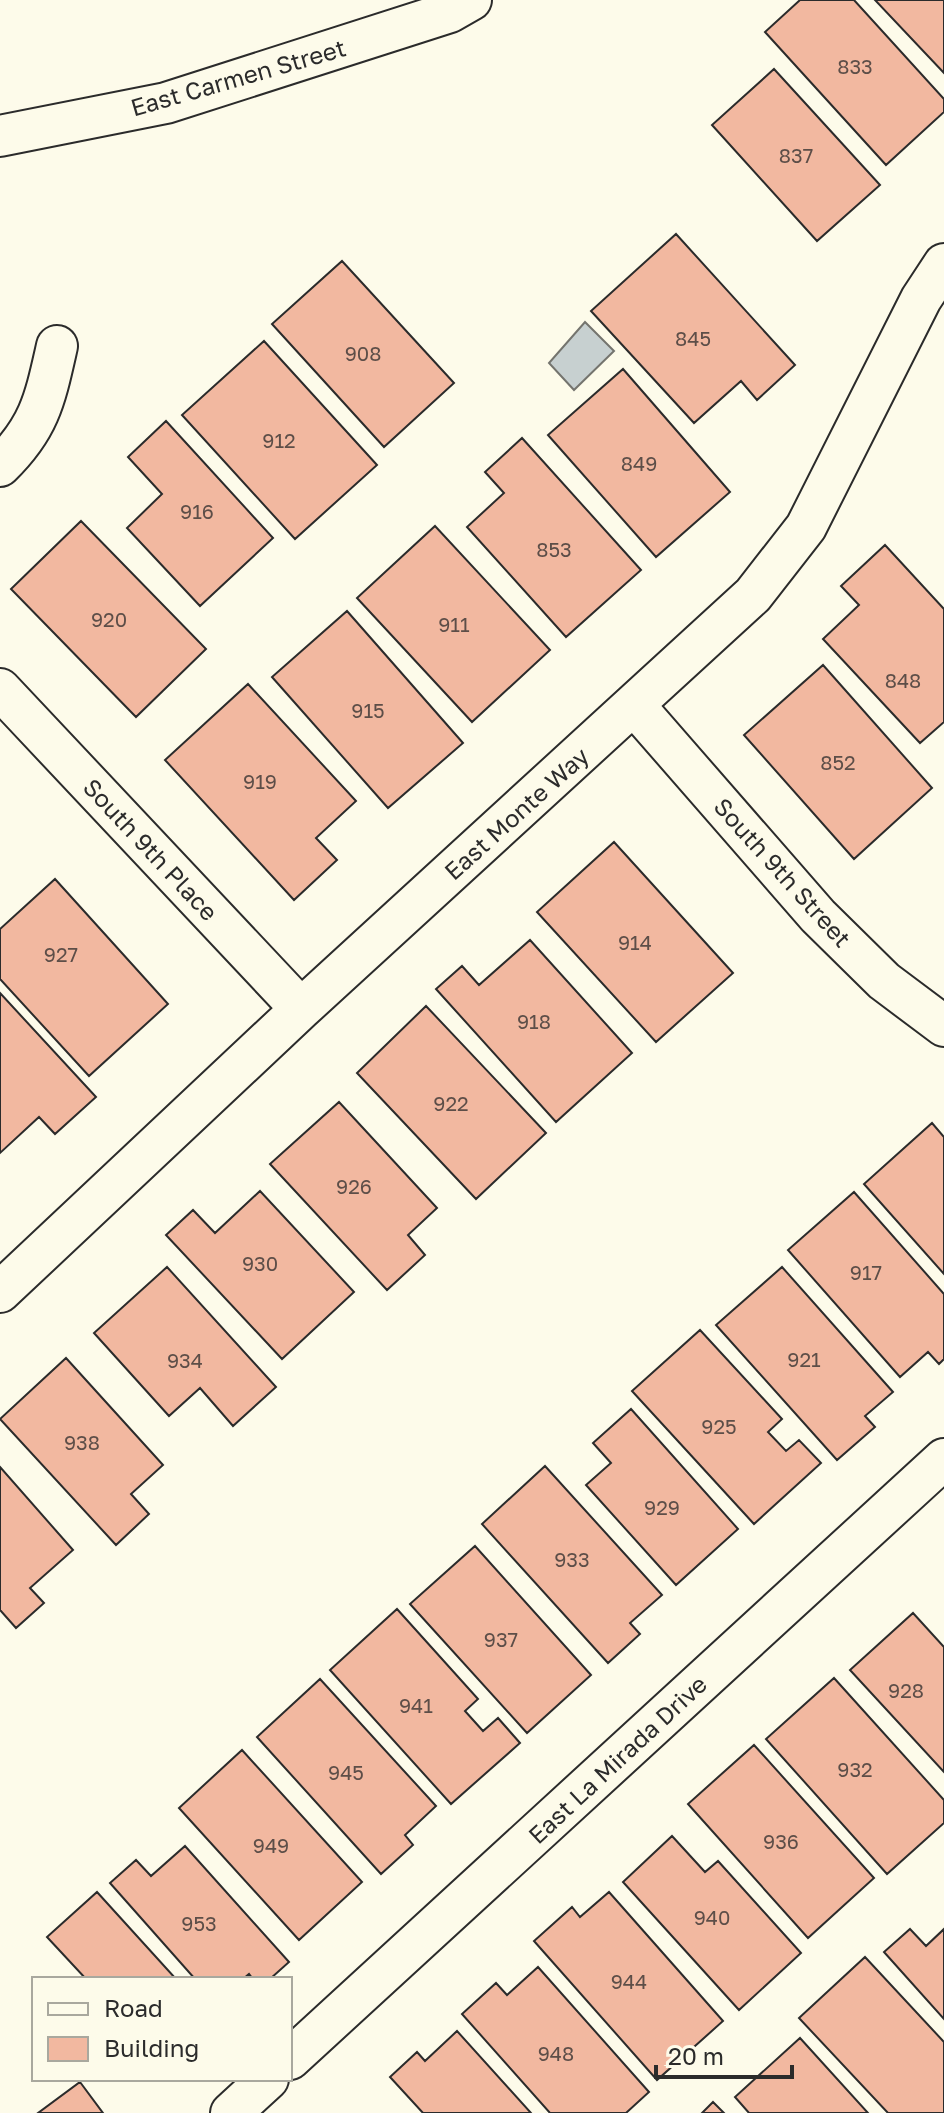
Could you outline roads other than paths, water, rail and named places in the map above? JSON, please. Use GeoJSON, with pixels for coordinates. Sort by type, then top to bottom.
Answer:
{"type":"FeatureCollection","features":[{"type":"Feature","properties":{"kind":"street","name":"East Carmen Street"},"geometry":{"type":"LineString","coordinates":[[0,136],[166,103],[436,17],[471,0]]}},
{"type":"Feature","properties":{"kind":"street","name":"East Monte Way"},"geometry":{"type":"LineString","coordinates":[[0,1292],[301,1009],[753,595],[806,527],[921,299],[944,264]]}},
{"type":"Feature","properties":{"kind":"street"},"geometry":{"type":"LineString","coordinates":[[0,466],[25,442],[38,416],[57,346]]}},
{"type":"Feature","properties":{"kind":"street","name":"South 9th Place"},"geometry":{"type":"LineString","coordinates":[[0,689],[301,1009]]}},
{"type":"Feature","properties":{"kind":"street","name":"South 9th Street"},"geometry":{"type":"LineString","coordinates":[[634,705],[818,916],[884,981],[944,1026]]}},
{"type":"Feature","properties":{"kind":"street","name":"East La Mirada Drive"},"geometry":{"type":"LineString","coordinates":[[292,2057],[944,1459]]}},
{"type":"Feature","properties":{"kind":"street"},"geometry":{"type":"LineString","coordinates":[[231,2113],[266,2081]]}}]}
